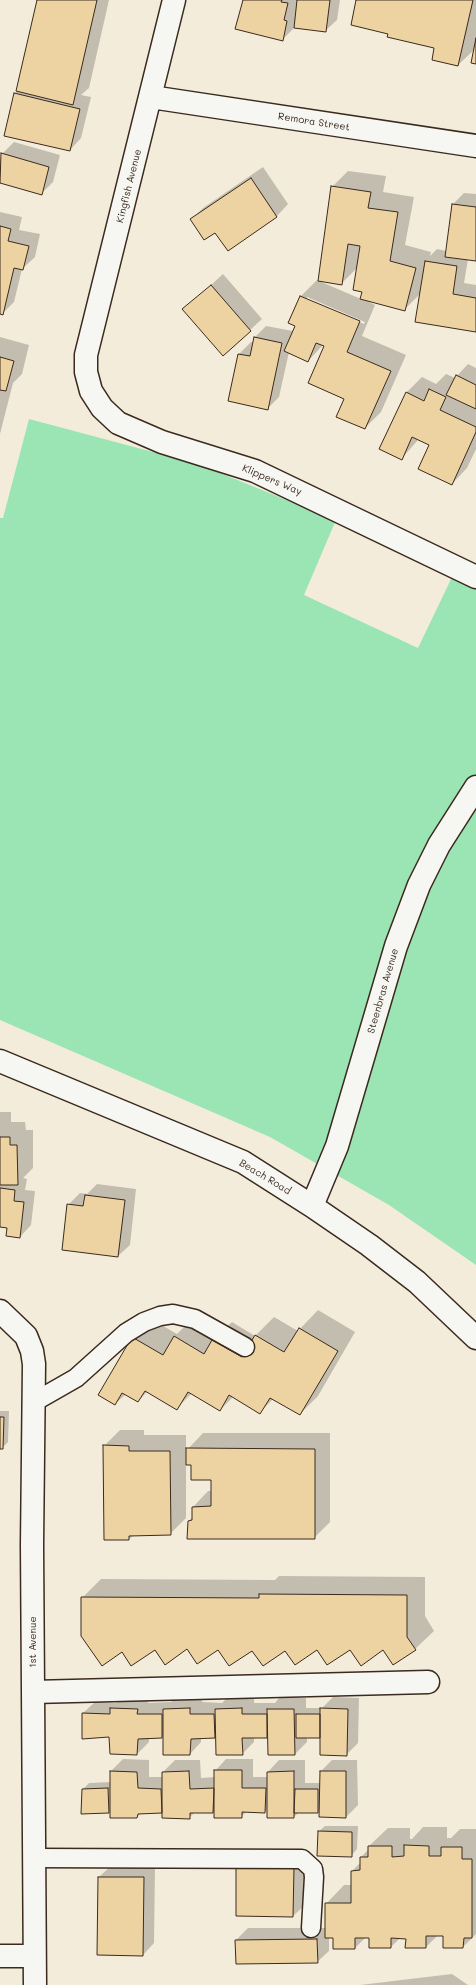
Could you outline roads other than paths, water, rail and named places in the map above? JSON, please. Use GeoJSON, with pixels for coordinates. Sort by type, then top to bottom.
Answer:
{"type":"FeatureCollection","features":[{"type":"Feature","properties":{"kind":"street","name":"Kingfish Avenue"},"geometry":{"type":"LineString","coordinates":[[86,372],[86,355],[174,0]]}},
{"type":"Feature","properties":{"kind":"street","name":"Remora Street"},"geometry":{"type":"LineString","coordinates":[[151,97],[476,146]]}},
{"type":"Feature","properties":{"kind":"street","name":"Klippers Way"},"geometry":{"type":"LineString","coordinates":[[86,372],[91,391],[102,408],[118,423],[162,442],[255,471],[476,577]]}},
{"type":"Feature","properties":{"kind":"street","name":"Steenbras Avenue"},"geometry":{"type":"LineString","coordinates":[[312,1206],[337,1146],[396,946],[419,885],[440,845],[476,787]]}},
{"type":"Feature","properties":{"kind":"street","name":"Beach Road"},"geometry":{"type":"LineString","coordinates":[[0,1061],[243,1162],[312,1206],[369,1245],[417,1282],[476,1338]]}},
{"type":"Feature","properties":{"kind":"street","name":"1st Avenue"},"geometry":{"type":"LineString","coordinates":[[0,1311],[26,1336],[32,1351],[34,1364],[33,1692],[35,1985]]}},
{"type":"Feature","properties":{"kind":"street"},"geometry":{"type":"LineString","coordinates":[[33,1692],[428,1682]]}},
{"type":"Feature","properties":{"kind":"street"},"geometry":{"type":"LineString","coordinates":[[0,1956],[34,1956]]}},
{"type":"Feature","properties":{"kind":"lane"},"geometry":{"type":"LineString","coordinates":[[34,1402],[76,1378],[126,1333],[144,1322],[160,1316],[173,1314],[196,1319],[245,1347]]}},
{"type":"Feature","properties":{"kind":"lane"},"geometry":{"type":"LineString","coordinates":[[34,1858],[302,1858],[313,1869],[314,1877],[311,1928]]}}]}
